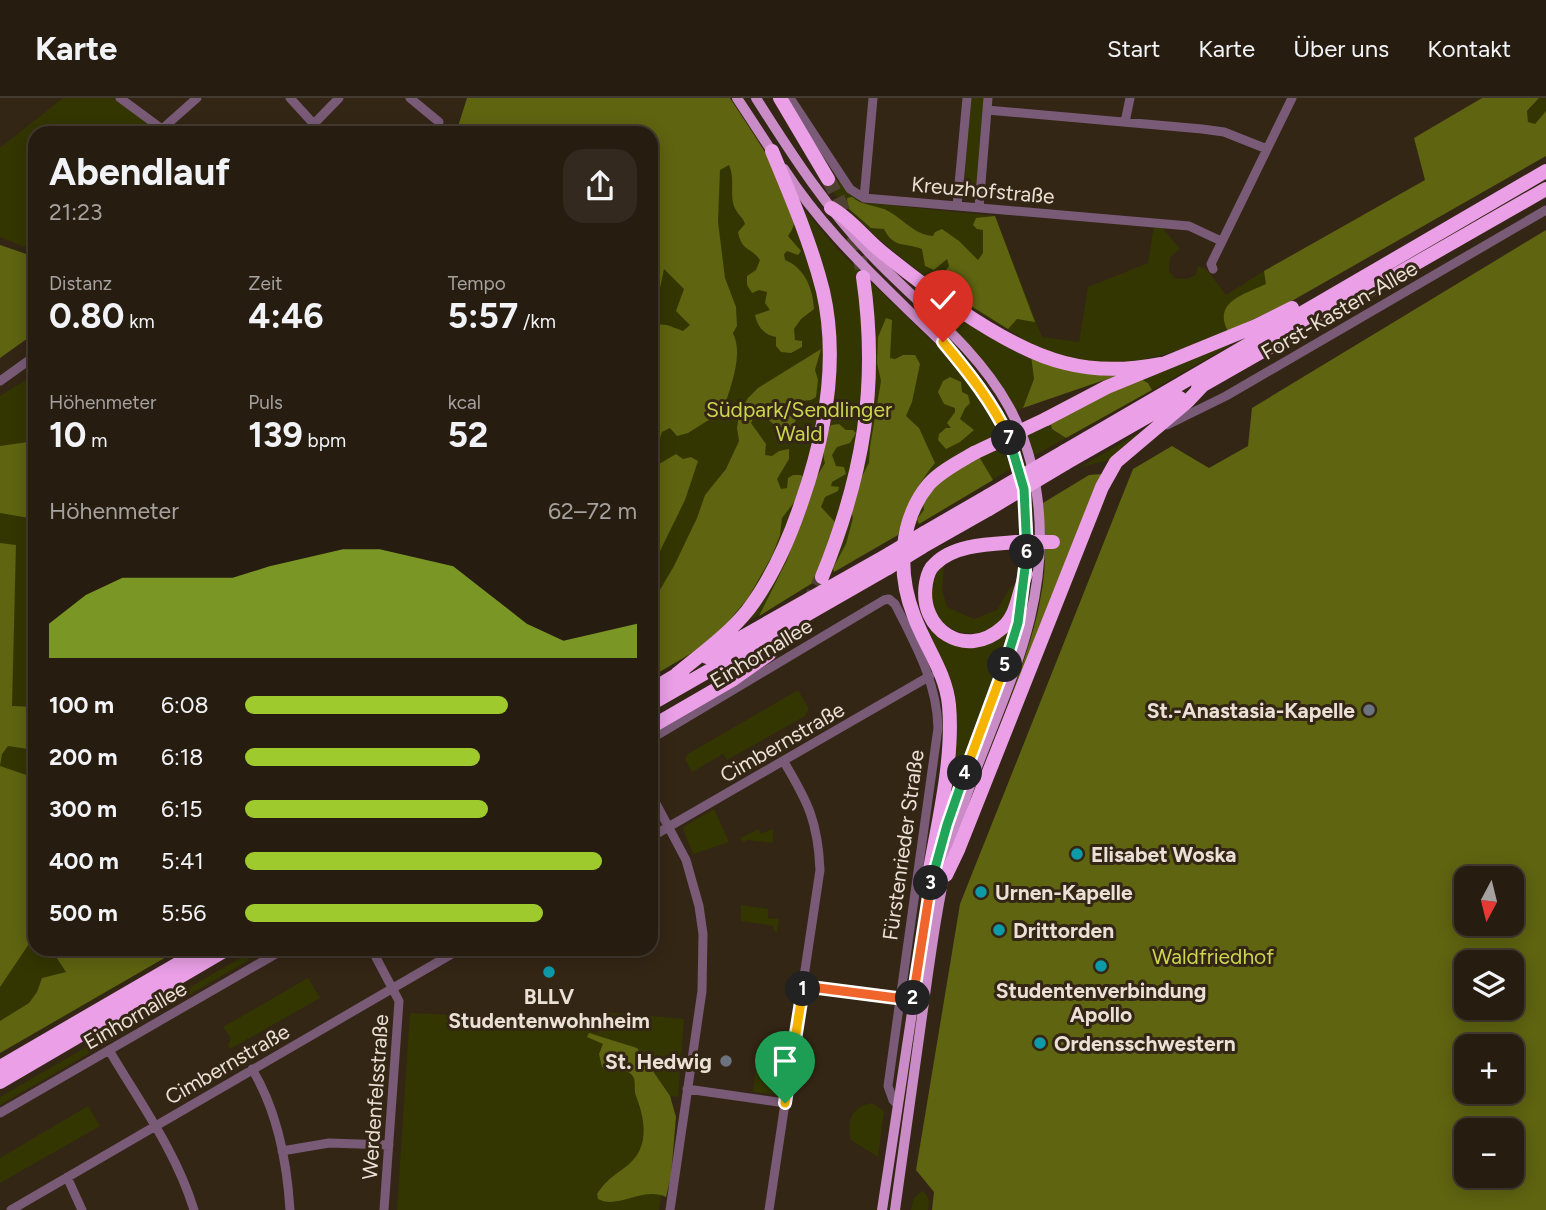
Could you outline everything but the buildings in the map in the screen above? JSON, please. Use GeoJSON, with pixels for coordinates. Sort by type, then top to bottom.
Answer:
{"type":"FeatureCollection","features":[{"type":"Feature","properties":{"kind":"highway"},"geometry":{"type":"LineString","coordinates":[[780,98],[828,179]]}},
{"type":"Feature","properties":{"kind":"highway"},"geometry":{"type":"LineString","coordinates":[[677,674],[730,629],[748,610],[771,576],[791,534],[814,466],[824,420],[829,361],[823,293],[809,243],[772,151]]}},
{"type":"Feature","properties":{"kind":"highway"},"geometry":{"type":"LineString","coordinates":[[658,701],[1348,285],[1546,171]]}},
{"type":"Feature","properties":{"kind":"highway"},"geometry":{"type":"LineString","coordinates":[[1066,457],[1204,384],[1546,189]]}},
{"type":"Feature","properties":{"kind":"highway"},"geometry":{"type":"LineString","coordinates":[[831,208],[843,214],[881,252],[928,287],[960,310],[1027,349],[1049,359],[1083,367],[1113,369],[1160,364]]}},
{"type":"Feature","properties":{"kind":"highway"},"geometry":{"type":"LineString","coordinates":[[822,576],[850,502],[868,406],[869,335],[863,277]]}},
{"type":"Feature","properties":{"kind":"highway"},"geometry":{"type":"LineString","coordinates":[[923,885],[929,875],[950,733],[948,702],[942,675],[913,615],[907,595],[904,546],[912,514],[930,482],[974,453],[1107,387],[1348,285]]}},
{"type":"Feature","properties":{"kind":"highway"},"geometry":{"type":"LineString","coordinates":[[946,875],[1102,487],[1116,463],[1204,384]]}},
{"type":"Feature","properties":{"kind":"highway"},"geometry":{"type":"LineString","coordinates":[[1026,574],[1014,614],[1003,627],[986,638],[968,642],[953,638],[932,621],[926,608],[924,593],[927,578],[934,564],[953,553],[978,546],[1017,542],[1052,542],[1078,548]]}},
{"type":"Feature","properties":{"kind":"highway"},"geometry":{"type":"LineString","coordinates":[[658,686],[888,561]]}},
{"type":"Feature","properties":{"kind":"highway"},"geometry":{"type":"LineString","coordinates":[[658,723],[732,680],[769,654]]}},
{"type":"Feature","properties":{"kind":"highway"},"geometry":{"type":"LineString","coordinates":[[0,1068],[191,956]]}},
{"type":"Feature","properties":{"kind":"highway"},"geometry":{"type":"LineString","coordinates":[[0,1082],[215,956]]}},
{"type":"Feature","properties":{"kind":"main road","name":"Fürstenrieder Straße"},"geometry":{"type":"LineString","coordinates":[[737,98],[816,212],[849,250],[943,342],[976,382],[997,413],[1009,438],[1024,489],[1026,574],[1018,623],[1004,669],[923,885],[882,1210]]}},
{"type":"Feature","properties":{"kind":"main road","name":"Fürstenrieder Straße"},"geometry":{"type":"LineString","coordinates":[[756,98],[831,208],[869,253],[953,334],[988,374],[1022,434],[1040,514],[1040,568],[1029,627],[1015,673],[957,827],[946,875],[932,950],[895,1210]]}},
{"type":"Feature","properties":{"kind":"street"},"geometry":{"type":"LineString","coordinates":[[120,98],[158,126]]}},
{"type":"Feature","properties":{"kind":"street"},"geometry":{"type":"LineString","coordinates":[[165,126],[197,98]]}},
{"type":"Feature","properties":{"kind":"street"},"geometry":{"type":"LineString","coordinates":[[290,98],[314,124],[339,98]]}},
{"type":"Feature","properties":{"kind":"street"},"geometry":{"type":"LineString","coordinates":[[410,98],[439,122]]}},
{"type":"Feature","properties":{"kind":"street"},"geometry":{"type":"LineString","coordinates":[[790,98],[850,189],[864,198],[873,98]]}},
{"type":"Feature","properties":{"kind":"street"},"geometry":{"type":"LineString","coordinates":[[957,206],[967,98]]}},
{"type":"Feature","properties":{"kind":"street"},"geometry":{"type":"LineString","coordinates":[[979,208],[988,98]]}},
{"type":"Feature","properties":{"kind":"street"},"geometry":{"type":"LineString","coordinates":[[1125,122],[1130,98]]}},
{"type":"Feature","properties":{"kind":"street"},"geometry":{"type":"LineString","coordinates":[[1213,269],[1211,264],[1221,241],[1292,98]]}},
{"type":"Feature","properties":{"kind":"street"},"geometry":{"type":"LineString","coordinates":[[987,110],[1224,132],[1267,149]]}},
{"type":"Feature","properties":{"kind":"street","name":"Kreuzhofstraße"},"geometry":{"type":"LineString","coordinates":[[864,198],[1189,226],[1221,241]]}},
{"type":"Feature","properties":{"kind":"street","name":"Forst-Kasten-Allee"},"geometry":{"type":"LineString","coordinates":[[1146,435],[1226,396],[1546,210]]}},
{"type":"Feature","properties":{"kind":"street"},"geometry":{"type":"LineString","coordinates":[[0,382],[28,361]]}},
{"type":"Feature","properties":{"kind":"street","name":"Fürstenrieder Straße"},"geometry":{"type":"LineString","coordinates":[[889,599],[895,604],[930,676],[937,713],[938,728],[923,885]]}},
{"type":"Feature","properties":{"kind":"street","name":"Einhornallee"},"geometry":{"type":"LineString","coordinates":[[658,734],[889,599]]}},
{"type":"Feature","properties":{"kind":"street","name":"Cimbernstraße"},"geometry":{"type":"LineString","coordinates":[[658,833],[930,676]]}},
{"type":"Feature","properties":{"kind":"street"},"geometry":{"type":"LineString","coordinates":[[769,1210],[820,862],[811,811],[784,762]]}},
{"type":"Feature","properties":{"kind":"street"},"geometry":{"type":"LineString","coordinates":[[658,807],[692,879],[704,934],[702,991],[670,1210]]}},
{"type":"Feature","properties":{"kind":"street","name":"Einhornallee"},"geometry":{"type":"LineString","coordinates":[[0,1113],[272,956]]}},
{"type":"Feature","properties":{"kind":"street"},"geometry":{"type":"LineString","coordinates":[[375,956],[393,988]]}},
{"type":"Feature","properties":{"kind":"street","name":"Cimbernstraße"},"geometry":{"type":"LineString","coordinates":[[11,1210],[447,956]]}},
{"type":"Feature","properties":{"kind":"street"},"geometry":{"type":"LineString","coordinates":[[803,986],[907,999]]}},
{"type":"Feature","properties":{"kind":"street","name":"Werdenfelsstraße"},"geometry":{"type":"LineString","coordinates":[[384,1210],[399,1001],[393,988]]}},
{"type":"Feature","properties":{"kind":"street"},"geometry":{"type":"LineString","coordinates":[[110,1050],[183,1177],[194,1210]]}},
{"type":"Feature","properties":{"kind":"street"},"geometry":{"type":"LineString","coordinates":[[252,1069],[264,1089],[282,1152],[290,1210]]}},
{"type":"Feature","properties":{"kind":"street"},"geometry":{"type":"LineString","coordinates":[[687,1089],[785,1103]]}},
{"type":"Feature","properties":{"kind":"street"},"geometry":{"type":"LineString","coordinates":[[282,1152],[329,1143],[389,1145]]}},
{"type":"Feature","properties":{"kind":"street"},"geometry":{"type":"LineString","coordinates":[[67,1177],[82,1210]]}},
{"type":"Feature","properties":{"kind":"green space"},"geometry":{"type":"Polygon","coordinates":[[[63,98],[114,98],[152,126],[28,126],[28,248],[0,237],[0,148],[63,98]]]}},
{"type":"Feature","properties":{"kind":"green space","name":"Südpark/Sendlinger Wald"},"geometry":{"type":"Polygon","coordinates":[[[467,98],[730,98],[782,184],[842,254],[936,345],[970,386],[992,421],[1011,469],[658,673],[658,126],[458,126],[467,98]]]}},
{"type":"Feature","properties":{"kind":"green space"},"geometry":{"type":"Polygon","coordinates":[[[467,98],[730,98],[768,157],[791,206],[794,223],[788,236],[801,251],[798,255],[787,251],[784,254],[785,260],[798,268],[807,280],[814,309],[801,319],[794,329],[795,340],[802,341],[802,347],[791,353],[781,352],[776,346],[776,337],[765,332],[757,323],[755,315],[770,310],[765,303],[767,292],[759,290],[752,293],[747,285],[747,276],[756,270],[760,260],[744,246],[738,232],[745,224],[734,205],[729,165],[720,170],[718,222],[725,278],[736,307],[737,326],[733,333],[737,361],[732,382],[723,411],[688,433],[677,436],[670,428],[662,432],[658,444],[658,324],[683,331],[690,325],[676,311],[684,289],[664,269],[658,298],[658,126],[458,126],[467,98]]]}},
{"type":"Feature","properties":{"kind":"green space"},"geometry":{"type":"Polygon","coordinates":[[[971,98],[984,98],[975,199],[963,198],[971,98]]]}},
{"type":"Feature","properties":{"kind":"green space"},"geometry":{"type":"Polygon","coordinates":[[[1482,98],[1539,98],[1527,111],[1528,122],[1535,124],[1546,111],[1546,156],[1290,302],[1228,331],[1224,321],[1227,306],[1233,300],[1266,284],[1264,271],[1425,180],[1414,138],[1482,98]]]}},
{"type":"Feature","properties":{"kind":"green space"},"geometry":{"type":"Polygon","coordinates":[[[1539,98],[1546,98],[1546,111],[1535,124],[1528,122],[1527,112],[1539,98]]]}},
{"type":"Feature","properties":{"kind":"green space"},"geometry":{"type":"Polygon","coordinates":[[[841,180],[860,202],[995,216],[1042,337],[1079,342],[1088,287],[1148,263],[1154,225],[1160,225],[1180,249],[1170,257],[1169,271],[1174,278],[1187,279],[1196,275],[1198,266],[1207,270],[1226,295],[1264,271],[1281,285],[1273,311],[1183,348],[1146,359],[1117,363],[1067,358],[1030,344],[909,264],[866,227],[828,186],[841,180]]]}},
{"type":"Feature","properties":{"kind":"green space"},"geometry":{"type":"Polygon","coordinates":[[[852,197],[890,212],[926,235],[933,236],[942,229],[978,260],[983,253],[983,230],[973,225],[976,218],[995,216],[1035,322],[1017,319],[1008,329],[936,284],[949,266],[947,259],[934,270],[925,266],[922,249],[892,240],[884,229],[871,228],[848,208],[847,198],[852,197]]]}},
{"type":"Feature","properties":{"kind":"green space","name":"Waldfriedhof"},"geometry":{"type":"Polygon","coordinates":[[[1546,230],[1546,1210],[932,1210],[934,1192],[916,1170],[960,904],[1133,469],[1172,446],[1209,468],[1248,446],[1252,408],[1546,230]]]}},
{"type":"Feature","properties":{"kind":"green space"},"geometry":{"type":"Polygon","coordinates":[[[0,245],[28,255],[28,338],[0,358],[0,245]]]}},
{"type":"Feature","properties":{"kind":"green space"},"geometry":{"type":"Polygon","coordinates":[[[922,288],[1031,356],[1034,379],[1023,408],[1015,411],[915,293],[922,288]]]}},
{"type":"Feature","properties":{"kind":"green space"},"geometry":{"type":"Polygon","coordinates":[[[886,318],[892,320],[890,358],[915,355],[920,364],[912,402],[906,416],[919,428],[935,463],[922,480],[898,535],[834,572],[833,568],[846,544],[859,482],[869,463],[881,381],[877,363],[878,337],[886,318]]]}},
{"type":"Feature","properties":{"kind":"green space"},"geometry":{"type":"Polygon","coordinates":[[[1228,344],[1229,346],[1152,390],[1148,383],[1139,378],[1228,344]]]}},
{"type":"Feature","properties":{"kind":"green space"},"geometry":{"type":"Polygon","coordinates":[[[821,349],[815,370],[818,380],[816,397],[792,402],[790,408],[796,420],[789,431],[783,433],[760,412],[756,412],[751,423],[766,444],[765,455],[772,456],[789,449],[789,459],[777,479],[781,489],[787,488],[788,478],[793,475],[801,475],[805,479],[796,500],[782,518],[780,535],[772,556],[748,598],[712,641],[658,673],[658,593],[697,518],[705,495],[726,469],[739,441],[739,413],[758,388],[821,349]]]}},
{"type":"Feature","properties":{"kind":"green space"},"geometry":{"type":"Polygon","coordinates":[[[1031,356],[1113,373],[1116,376],[1023,408],[1034,379],[1031,356]]]}},
{"type":"Feature","properties":{"kind":"green space"},"geometry":{"type":"Polygon","coordinates":[[[950,377],[961,382],[962,392],[968,395],[970,403],[960,419],[974,430],[946,449],[938,440],[939,434],[946,428],[951,428],[947,423],[955,408],[944,404],[938,392],[943,381],[950,377]]]}},
{"type":"Feature","properties":{"kind":"green space"},"geometry":{"type":"Polygon","coordinates":[[[28,378],[28,956],[168,956],[0,1053],[0,396],[28,378]]]}},
{"type":"Feature","properties":{"kind":"green space"},"geometry":{"type":"Polygon","coordinates":[[[1139,378],[1148,383],[1152,390],[1066,438],[1052,429],[1048,414],[1139,378]]]}},
{"type":"Feature","properties":{"kind":"green space"},"geometry":{"type":"Polygon","coordinates":[[[1048,414],[1052,429],[1066,438],[1033,456],[1022,425],[1048,414]]]}},
{"type":"Feature","properties":{"kind":"green space"},"geometry":{"type":"Polygon","coordinates":[[[839,424],[856,433],[850,443],[837,447],[832,455],[836,466],[844,467],[846,474],[832,482],[831,486],[839,487],[838,491],[825,497],[821,507],[835,522],[814,582],[759,616],[787,560],[816,478],[825,463],[824,449],[829,429],[831,425],[839,424]]]}},
{"type":"Feature","properties":{"kind":"green space"},"geometry":{"type":"Polygon","coordinates":[[[1137,434],[1138,436],[1110,460],[1080,467],[1137,434]]]}},
{"type":"Feature","properties":{"kind":"green space"},"geometry":{"type":"Polygon","coordinates":[[[28,442],[28,518],[0,513],[0,446],[28,442]]]}},
{"type":"Feature","properties":{"kind":"green space"},"geometry":{"type":"Polygon","coordinates":[[[676,454],[683,459],[691,457],[698,461],[685,500],[660,551],[658,465],[676,454]]]}},
{"type":"Feature","properties":{"kind":"green space"},"geometry":{"type":"Polygon","coordinates":[[[978,455],[993,480],[919,524],[917,519],[924,510],[928,491],[942,477],[978,455]]]}},
{"type":"Feature","properties":{"kind":"green space"},"geometry":{"type":"Polygon","coordinates":[[[1102,474],[1011,701],[1032,635],[1043,584],[1043,503],[1089,475],[1102,474]]]}},
{"type":"Feature","properties":{"kind":"green space"},"geometry":{"type":"Polygon","coordinates":[[[0,543],[16,545],[12,706],[28,707],[28,749],[8,746],[2,754],[0,766],[0,543]]]}},
{"type":"Feature","properties":{"kind":"green space"},"geometry":{"type":"Polygon","coordinates":[[[941,566],[944,567],[942,589],[947,607],[974,619],[997,610],[1011,586],[1016,587],[1008,609],[1000,621],[978,633],[955,630],[945,624],[932,604],[931,591],[941,566]]]}},
{"type":"Feature","properties":{"kind":"green space"},"geometry":{"type":"Polygon","coordinates":[[[1012,625],[984,710],[972,733],[949,802],[954,737],[927,631],[930,629],[947,641],[1012,625]]]}},
{"type":"Feature","properties":{"kind":"green space"},"geometry":{"type":"Polygon","coordinates":[[[798,690],[809,709],[805,716],[727,760],[723,754],[692,772],[685,759],[688,754],[798,690]]]}},
{"type":"Feature","properties":{"kind":"green space"},"geometry":{"type":"Polygon","coordinates":[[[0,766],[28,776],[28,945],[0,987],[0,766]]]}},
{"type":"Feature","properties":{"kind":"green space"},"geometry":{"type":"Polygon","coordinates":[[[714,809],[729,842],[693,854],[683,829],[714,809]]]}},
{"type":"Feature","properties":{"kind":"green space"},"geometry":{"type":"Polygon","coordinates":[[[759,829],[761,834],[773,829],[773,843],[748,840],[743,842],[740,838],[759,829]]]}},
{"type":"Feature","properties":{"kind":"green space"},"geometry":{"type":"Polygon","coordinates":[[[741,905],[768,909],[768,918],[779,919],[777,932],[774,931],[774,926],[741,921],[741,905]]]}},
{"type":"Feature","properties":{"kind":"green space"},"geometry":{"type":"Polygon","coordinates":[[[56,956],[168,956],[0,1053],[0,1021],[29,1003],[42,978],[66,972],[56,956]]]}},
{"type":"Feature","properties":{"kind":"green space"},"geometry":{"type":"Polygon","coordinates":[[[244,956],[249,960],[0,1105],[0,1097],[244,956]]]}},
{"type":"Feature","properties":{"kind":"green space"},"geometry":{"type":"Polygon","coordinates":[[[308,978],[320,998],[230,1049],[228,1045],[231,1038],[223,1027],[308,978]]]}},
{"type":"Feature","properties":{"kind":"green space"},"geometry":{"type":"Polygon","coordinates":[[[603,1012],[684,1019],[678,1097],[671,1096],[672,1111],[659,1210],[397,1210],[410,1013],[547,1019],[597,1033],[603,1012]]]}},
{"type":"Feature","properties":{"kind":"green space"},"geometry":{"type":"Polygon","coordinates":[[[589,1033],[637,1048],[670,1096],[676,1117],[671,1176],[666,1197],[648,1194],[613,1202],[598,1199],[597,1194],[604,1185],[635,1158],[640,1150],[644,1132],[633,1077],[625,1071],[602,1067],[599,1054],[603,1044],[587,1037],[589,1033]]]}},
{"type":"Feature","properties":{"kind":"green space"},"geometry":{"type":"Polygon","coordinates":[[[757,1059],[785,1062],[781,1095],[753,1092],[757,1059]]]}},
{"type":"Feature","properties":{"kind":"green space"},"geometry":{"type":"Polygon","coordinates":[[[872,1103],[884,1111],[878,1157],[851,1140],[850,1133],[850,1121],[855,1111],[872,1103]]]}},
{"type":"Feature","properties":{"kind":"green space"},"geometry":{"type":"Polygon","coordinates":[[[88,1106],[100,1126],[0,1183],[0,1158],[88,1106]]]}},
{"type":"Feature","properties":{"kind":"green space"},"geometry":{"type":"Polygon","coordinates":[[[922,1191],[928,1199],[928,1210],[911,1210],[914,1198],[922,1191]]]}},
{"type":"Feature","properties":{"kind":"tunnel"},"geometry":{"type":"LineString","coordinates":[[828,179],[848,223],[862,269]]}},
{"type":"Feature","properties":{"kind":"tunnel"},"geometry":{"type":"LineString","coordinates":[[769,654],[799,618],[822,577]]}},
{"type":"Feature","properties":{"kind":"place","name":"St.-Anastasia-Kapelle"},"geometry":{"type":"Point","coordinates":[1369,710]}},
{"type":"Feature","properties":{"kind":"place","name":"Elisabet Woska"},"geometry":{"type":"Point","coordinates":[1077,854]}},
{"type":"Feature","properties":{"kind":"place","name":"Urnen-Kapelle"},"geometry":{"type":"Point","coordinates":[981,892]}},
{"type":"Feature","properties":{"kind":"place","name":"Drittorden"},"geometry":{"type":"Point","coordinates":[999,930]}},
{"type":"Feature","properties":{"kind":"place","name":"Studentenverbindung Apollo"},"geometry":{"type":"Point","coordinates":[1101,966]}},
{"type":"Feature","properties":{"kind":"place","name":"BLLV Studentenwohnheim"},"geometry":{"type":"Point","coordinates":[549,972]}},
{"type":"Feature","properties":{"kind":"place","name":"Ordensschwestern"},"geometry":{"type":"Point","coordinates":[1040,1043]}},
{"type":"Feature","properties":{"kind":"place","name":"St. Hedwig"},"geometry":{"type":"Point","coordinates":[726,1061]}},
{"type":"Feature","properties":{"kind":"route"},"geometry":{"type":"LineString","coordinates":[[785,1103],[803,986],[912,1000],[930,888],[941,845],[1018,623],[1026,574],[1027,548],[1024,489],[1018,463],[997,413],[943,342]]}}]}
